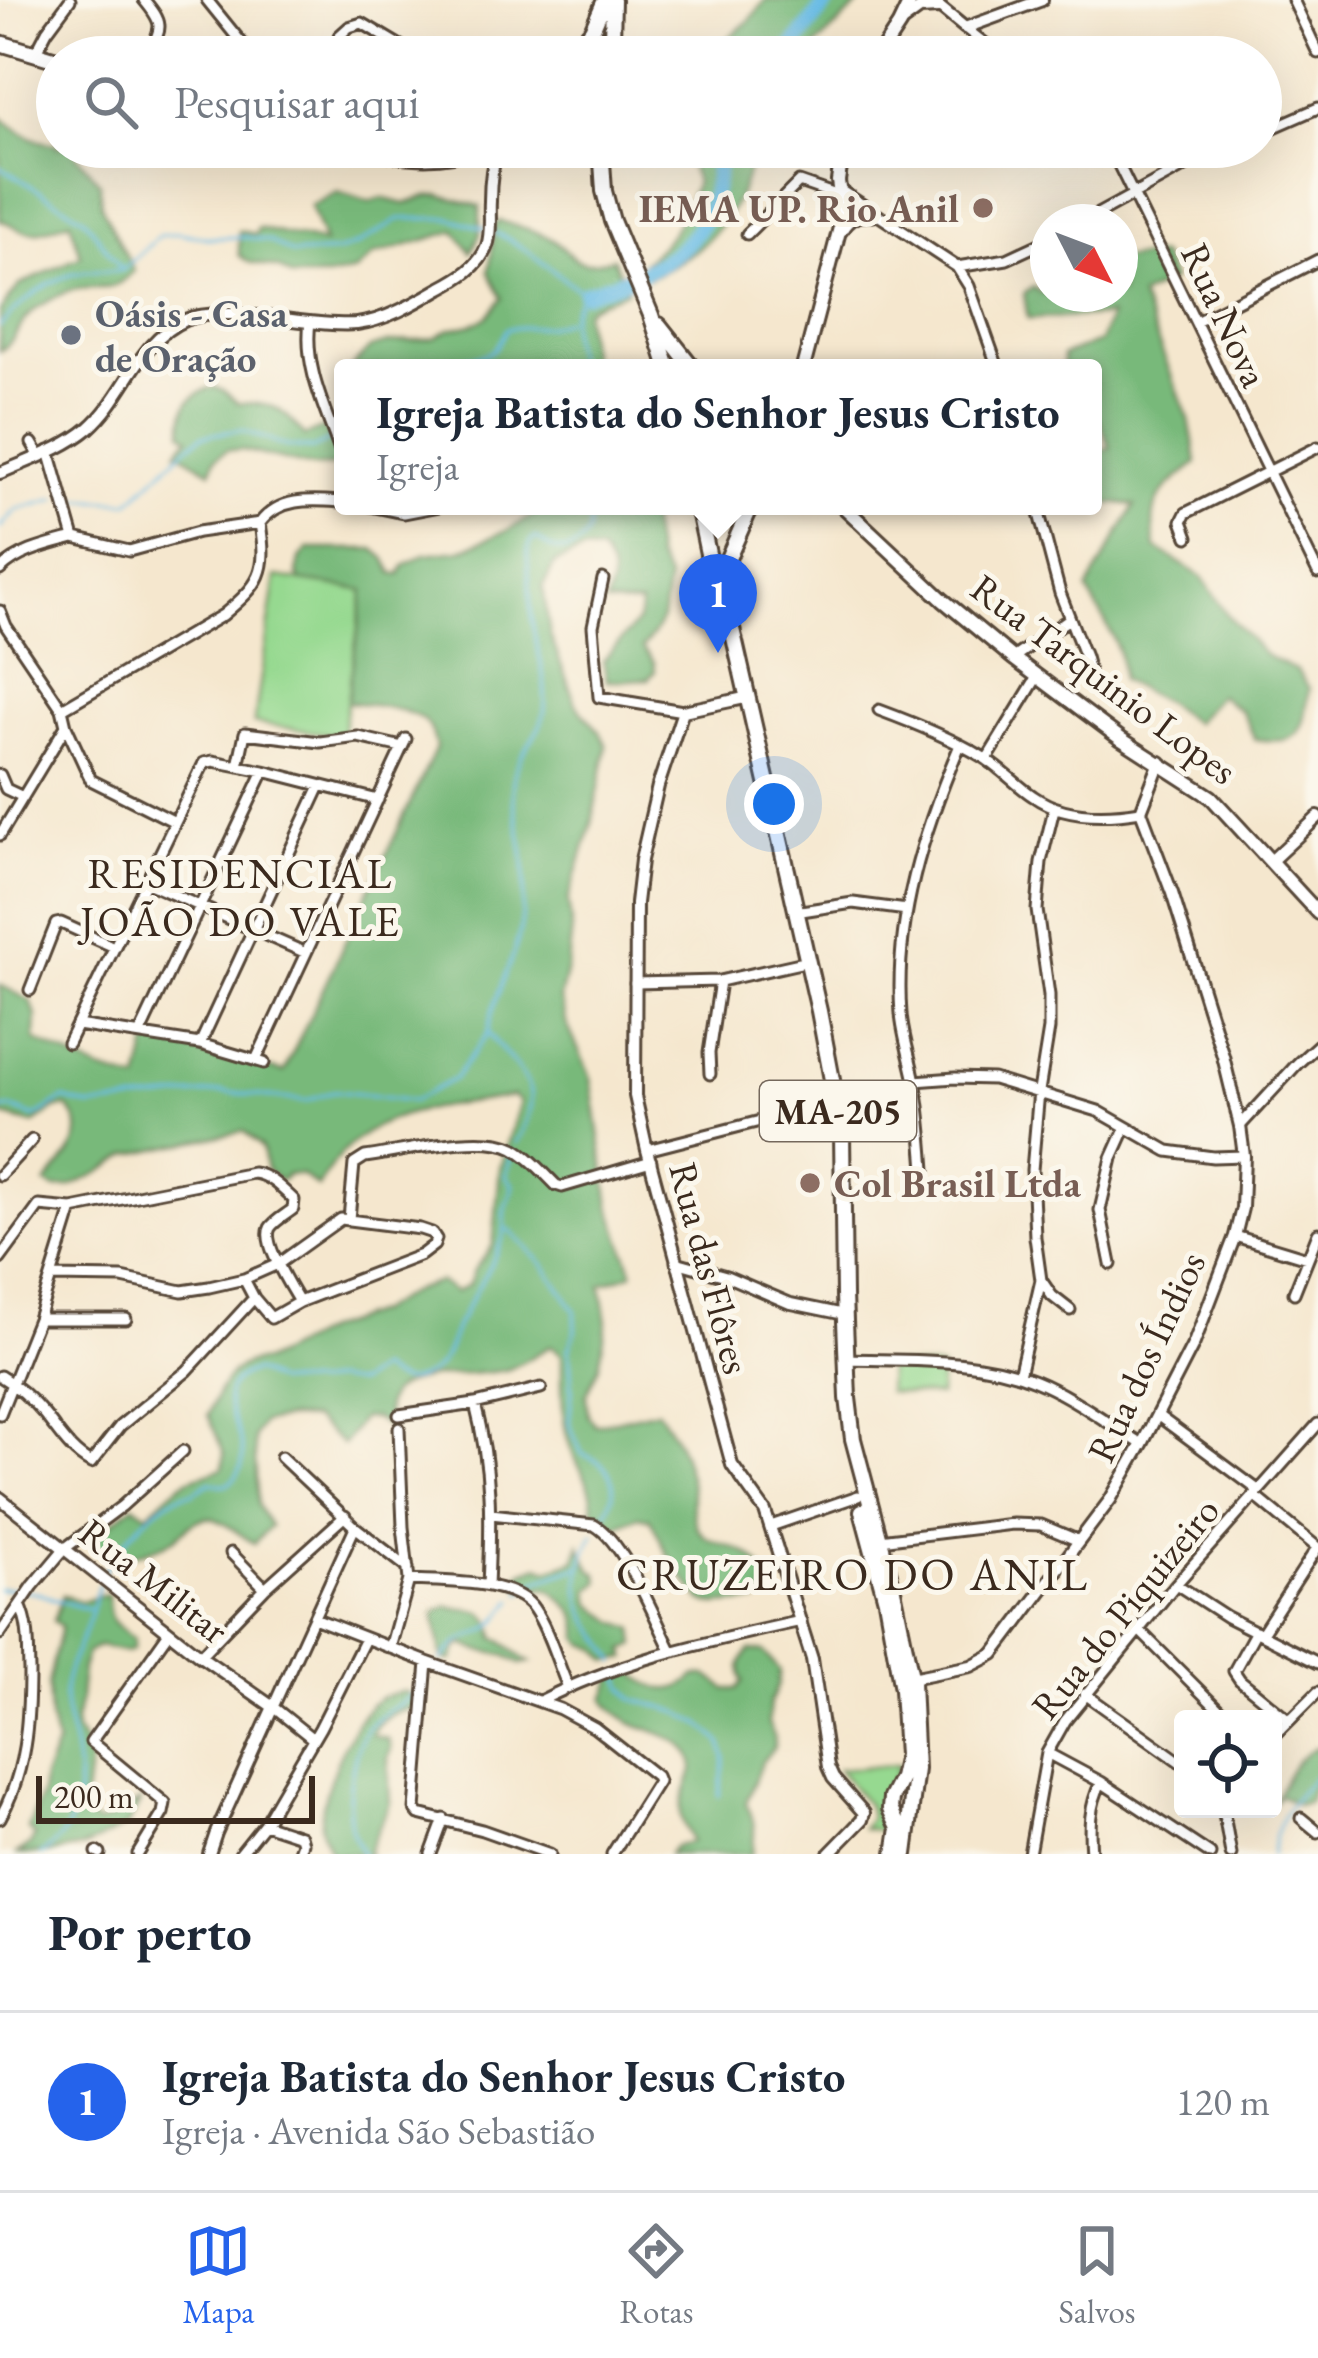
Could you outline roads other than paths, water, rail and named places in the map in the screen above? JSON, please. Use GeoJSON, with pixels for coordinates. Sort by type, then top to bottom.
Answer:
{"type":"FeatureCollection","features":[{"type":"Feature","properties":{"kind":"main road"},"geometry":{"type":"LineString","coordinates":[[601,36],[609,0]]}},
{"type":"Feature","properties":{"kind":"main road"},"geometry":{"type":"LineString","coordinates":[[892,36],[911,0]]}},
{"type":"Feature","properties":{"kind":"main road"},"geometry":{"type":"LineString","coordinates":[[0,43],[35,54]]}},
{"type":"Feature","properties":{"kind":"main road"},"geometry":{"type":"LineString","coordinates":[[603,168],[608,207],[666,359]]}},
{"type":"Feature","properties":{"kind":"main road"},"geometry":{"type":"LineString","coordinates":[[805,359],[843,216],[839,168]]}},
{"type":"Feature","properties":{"kind":"main road"},"geometry":{"type":"LineString","coordinates":[[651,315],[686,359]]}},
{"type":"Feature","properties":{"kind":"main road","name":"MA-205"},"geometry":{"type":"LineString","coordinates":[[700,515],[834,1131],[841,1418],[886,1600],[902,1689],[906,1755],[891,1805],[899,1832],[895,1854]]}},
{"type":"Feature","properties":{"kind":"main road"},"geometry":{"type":"LineString","coordinates":[[704,536],[721,549],[728,548],[747,515]]}},
{"type":"Feature","properties":{"kind":"main road","name":"Rua Tarquinio Lopes"},"geometry":{"type":"LineString","coordinates":[[853,515],[1013,658],[1121,739],[1211,797],[1318,913]]}},
{"type":"Feature","properties":{"kind":"main road","name":"MA-205"},"geometry":{"type":"LineString","coordinates":[[735,542],[722,585],[819,1011],[842,1133],[853,1439],[911,1678],[916,1743],[905,1854]]}},
{"type":"Feature","properties":{"kind":"main road"},"geometry":{"type":"LineString","coordinates":[[891,1805],[904,1793],[912,1805]]}},
{"type":"Feature","properties":{"kind":"street"},"geometry":{"type":"LineString","coordinates":[[44,36],[70,0]]}},
{"type":"Feature","properties":{"kind":"street"},"geometry":{"type":"LineString","coordinates":[[144,0],[160,22],[157,36]]}},
{"type":"Feature","properties":{"kind":"street"},"geometry":{"type":"LineString","coordinates":[[207,0],[236,36]]}},
{"type":"Feature","properties":{"kind":"street"},"geometry":{"type":"LineString","coordinates":[[965,28],[1042,0]]}},
{"type":"Feature","properties":{"kind":"street"},"geometry":{"type":"LineString","coordinates":[[1293,0],[1318,52]]}},
{"type":"Feature","properties":{"kind":"street"},"geometry":{"type":"LineString","coordinates":[[899,25],[935,4],[975,36]]}},
{"type":"Feature","properties":{"kind":"street"},"geometry":{"type":"LineString","coordinates":[[339,36],[362,23],[384,36]]}},
{"type":"Feature","properties":{"kind":"street"},"geometry":{"type":"LineString","coordinates":[[1282,124],[1318,109]]}},
{"type":"Feature","properties":{"kind":"street"},"geometry":{"type":"LineString","coordinates":[[486,168],[491,181]]}},
{"type":"Feature","properties":{"kind":"street"},"geometry":{"type":"LineString","coordinates":[[0,473],[88,429],[149,347],[186,319],[217,314],[364,323],[403,308],[470,270],[481,257],[490,231],[494,168]]}},
{"type":"Feature","properties":{"kind":"street","name":"Rua Nova"},"geometry":{"type":"LineString","coordinates":[[1121,168],[1318,574]]}},
{"type":"Feature","properties":{"kind":"street"},"geometry":{"type":"LineString","coordinates":[[1116,204],[1182,168]]}},
{"type":"Feature","properties":{"kind":"street"},"geometry":{"type":"LineString","coordinates":[[747,234],[799,182],[841,194],[957,267],[995,359]]}},
{"type":"Feature","properties":{"kind":"street"},"geometry":{"type":"LineString","coordinates":[[838,237],[852,218],[878,216]]}},
{"type":"Feature","properties":{"kind":"street"},"geometry":{"type":"LineString","coordinates":[[957,267],[1007,259],[1030,248]]}},
{"type":"Feature","properties":{"kind":"street"},"geometry":{"type":"LineString","coordinates":[[1196,322],[1318,260]]}},
{"type":"Feature","properties":{"kind":"street"},"geometry":{"type":"LineString","coordinates":[[310,322],[315,380],[334,434]]}},
{"type":"Feature","properties":{"kind":"street"},"geometry":{"type":"LineString","coordinates":[[1188,537],[1182,521],[1186,513],[1318,447]]}},
{"type":"Feature","properties":{"kind":"street"},"geometry":{"type":"LineString","coordinates":[[40,450],[74,538]]}},
{"type":"Feature","properties":{"kind":"street"},"geometry":{"type":"LineString","coordinates":[[62,709],[223,615],[245,597],[261,571],[265,553],[260,523],[267,513],[286,503],[334,502]]}},
{"type":"Feature","properties":{"kind":"street"},"geometry":{"type":"LineString","coordinates":[[1040,515],[1093,687]]}},
{"type":"Feature","properties":{"kind":"street"},"geometry":{"type":"LineString","coordinates":[[0,570],[25,553],[74,538],[129,551],[198,532],[260,523]]}},
{"type":"Feature","properties":{"kind":"street"},"geometry":{"type":"LineString","coordinates":[[602,579],[593,626],[599,698],[683,711],[740,699]]}},
{"type":"Feature","properties":{"kind":"street"},"geometry":{"type":"LineString","coordinates":[[0,610],[3,627],[62,709],[91,780],[175,822]]}},
{"type":"Feature","properties":{"kind":"street"},"geometry":{"type":"LineString","coordinates":[[1013,658],[1069,619]]}},
{"type":"Feature","properties":{"kind":"street"},"geometry":{"type":"LineString","coordinates":[[987,759],[1037,676]]}},
{"type":"Feature","properties":{"kind":"street"},"geometry":{"type":"LineString","coordinates":[[879,710],[987,759],[1054,808],[1088,815],[1141,811],[1160,762]]}},
{"type":"Feature","properties":{"kind":"street","name":"Rua das Flôres"},"geometry":{"type":"LineString","coordinates":[[683,711],[658,786],[641,860],[636,903],[635,1096],[733,1465],[765,1511],[812,1659],[828,1767],[864,1813],[829,1854]]}},
{"type":"Feature","properties":{"kind":"street"},"geometry":{"type":"LineString","coordinates":[[0,835],[66,726]]}},
{"type":"Feature","properties":{"kind":"street"},"geometry":{"type":"LineString","coordinates":[[77,1025],[200,1044],[260,1062],[404,743],[358,737],[320,742],[245,733],[238,766]]}},
{"type":"Feature","properties":{"kind":"street"},"geometry":{"type":"LineString","coordinates":[[926,1170],[900,994],[908,910],[930,818],[960,745]]}},
{"type":"Feature","properties":{"kind":"street"},"geometry":{"type":"LineString","coordinates":[[68,1043],[200,768],[208,761],[378,800]]}},
{"type":"Feature","properties":{"kind":"street"},"geometry":{"type":"LineString","coordinates":[[140,1033],[264,771]]}},
{"type":"Feature","properties":{"kind":"street"},"geometry":{"type":"LineString","coordinates":[[0,775],[6,789],[23,797]]}},
{"type":"Feature","properties":{"kind":"street"},"geometry":{"type":"LineString","coordinates":[[200,1044],[320,786]]}},
{"type":"Feature","properties":{"kind":"street"},"geometry":{"type":"LineString","coordinates":[[1019,1375],[1041,1280],[1032,1170],[1049,995],[1036,910],[1054,808]]}},
{"type":"Feature","properties":{"kind":"street","name":"Rua dos Índios"},"geometry":{"type":"LineString","coordinates":[[911,1678],[971,1666],[994,1654],[1079,1541],[1118,1486],[1194,1343],[1235,1236],[1242,1208],[1240,1126],[1172,893],[1141,811]]}},
{"type":"Feature","properties":{"kind":"street"},"geometry":{"type":"LineString","coordinates":[[1271,861],[1318,817]]}},
{"type":"Feature","properties":{"kind":"street"},"geometry":{"type":"LineString","coordinates":[[145,882],[306,953]]}},
{"type":"Feature","properties":{"kind":"street"},"geometry":{"type":"LineString","coordinates":[[795,912],[853,903],[908,910]]}},
{"type":"Feature","properties":{"kind":"street"},"geometry":{"type":"LineString","coordinates":[[30,990],[56,924],[114,947]]}},
{"type":"Feature","properties":{"kind":"street"},"geometry":{"type":"LineString","coordinates":[[635,983],[720,981],[800,963]]}},
{"type":"Feature","properties":{"kind":"street"},"geometry":{"type":"LineString","coordinates":[[710,1074],[720,981]]}},
{"type":"Feature","properties":{"kind":"street"},"geometry":{"type":"LineString","coordinates":[[1240,1126],[1318,1045]]}},
{"type":"Feature","properties":{"kind":"street"},"geometry":{"type":"LineString","coordinates":[[915,1081],[993,1079],[1098,1111],[1168,1151],[1244,1156]]}},
{"type":"Feature","properties":{"kind":"street"},"geometry":{"type":"LineString","coordinates":[[349,1219],[353,1168],[359,1159],[474,1141],[499,1142],[514,1148],[562,1187],[768,1119]]}},
{"type":"Feature","properties":{"kind":"street"},"geometry":{"type":"LineString","coordinates":[[842,1133],[889,1123]]}},
{"type":"Feature","properties":{"kind":"street"},"geometry":{"type":"LineString","coordinates":[[1111,1264],[1100,1210],[1112,1158],[1126,1126]]}},
{"type":"Feature","properties":{"kind":"street"},"geometry":{"type":"LineString","coordinates":[[0,1175],[32,1140]]}},
{"type":"Feature","properties":{"kind":"street"},"geometry":{"type":"LineString","coordinates":[[0,1258],[34,1211],[44,1205],[72,1209],[254,1173],[268,1178],[295,1201],[293,1209],[268,1231],[278,1264],[299,1302]]}},
{"type":"Feature","properties":{"kind":"street"},"geometry":{"type":"LineString","coordinates":[[0,1414],[38,1319],[72,1209]]}},
{"type":"Feature","properties":{"kind":"street"},"geometry":{"type":"LineString","coordinates":[[52,1277],[122,1278],[182,1291],[244,1279],[278,1264],[341,1219],[420,1229],[432,1233],[436,1242],[421,1255],[299,1302],[271,1318],[244,1279]]}},
{"type":"Feature","properties":{"kind":"street"},"geometry":{"type":"LineString","coordinates":[[1294,1292],[1318,1233]]}},
{"type":"Feature","properties":{"kind":"street"},"geometry":{"type":"LineString","coordinates":[[1235,1236],[1307,1258]]}},
{"type":"Feature","properties":{"kind":"street"},"geometry":{"type":"LineString","coordinates":[[676,1262],[726,1276],[789,1303],[837,1313]]}},
{"type":"Feature","properties":{"kind":"street"},"geometry":{"type":"LineString","coordinates":[[1041,1280],[1070,1310]]}},
{"type":"Feature","properties":{"kind":"street"},"geometry":{"type":"LineString","coordinates":[[0,1376],[91,1462],[130,1414],[187,1371],[254,1298]]}},
{"type":"Feature","properties":{"kind":"street"},"geometry":{"type":"LineString","coordinates":[[38,1319],[126,1319]]}},
{"type":"Feature","properties":{"kind":"street"},"geometry":{"type":"LineString","coordinates":[[847,1359],[1002,1370],[1040,1383],[1142,1444]]}},
{"type":"Feature","properties":{"kind":"street"},"geometry":{"type":"LineString","coordinates":[[399,1415],[541,1388]]}},
{"type":"Feature","properties":{"kind":"street"},"geometry":{"type":"LineString","coordinates":[[476,1404],[487,1449],[488,1586]]}},
{"type":"Feature","properties":{"kind":"street"},"geometry":{"type":"LineString","coordinates":[[1157,1415],[1257,1493],[1317,1548],[1234,1671],[1289,1720]]}},
{"type":"Feature","properties":{"kind":"street","name":"Rua do Piquizeiro"},"geometry":{"type":"LineString","coordinates":[[1029,1854],[1047,1754],[1064,1721],[1175,1584],[1318,1424]]}},
{"type":"Feature","properties":{"kind":"street"},"geometry":{"type":"LineString","coordinates":[[390,1648],[409,1574],[399,1428]]}},
{"type":"Feature","properties":{"kind":"street"},"geometry":{"type":"LineString","coordinates":[[0,1634],[64,1549],[122,1506],[183,1451]]}},
{"type":"Feature","properties":{"kind":"street"},"geometry":{"type":"LineString","coordinates":[[281,1457],[409,1574],[519,1595],[534,1609],[568,1687]]}},
{"type":"Feature","properties":{"kind":"street"},"geometry":{"type":"LineString","coordinates":[[771,1526],[857,1496]]}},
{"type":"Feature","properties":{"kind":"street","name":"Rua Militar"},"geometry":{"type":"LineString","coordinates":[[0,1498],[200,1656],[273,1707]]}},
{"type":"Feature","properties":{"kind":"street"},"geometry":{"type":"LineString","coordinates":[[491,1514],[602,1529],[623,1557],[671,1650]]}},
{"type":"Feature","properties":{"kind":"street"},"geometry":{"type":"LineString","coordinates":[[200,1656],[265,1588],[345,1516]]}},
{"type":"Feature","properties":{"kind":"street"},"geometry":{"type":"LineString","coordinates":[[880,1540],[1035,1524],[1079,1541]]}},
{"type":"Feature","properties":{"kind":"street"},"geometry":{"type":"LineString","coordinates":[[209,1854],[355,1526]]}},
{"type":"Feature","properties":{"kind":"street"},"geometry":{"type":"LineString","coordinates":[[231,1553],[265,1588]]}},
{"type":"Feature","properties":{"kind":"street"},"geometry":{"type":"LineString","coordinates":[[1175,1584],[1318,1663]]}},
{"type":"Feature","properties":{"kind":"street"},"geometry":{"type":"LineString","coordinates":[[0,1817],[19,1772],[28,1730],[28,1628],[23,1601]]}},
{"type":"Feature","properties":{"kind":"street"},"geometry":{"type":"LineString","coordinates":[[314,1618],[540,1701],[596,1728],[658,1778],[612,1854]]}},
{"type":"Feature","properties":{"kind":"street"},"geometry":{"type":"LineString","coordinates":[[540,1701],[671,1650],[801,1621]]}},
{"type":"Feature","properties":{"kind":"street"},"geometry":{"type":"LineString","coordinates":[[1138,1629],[1219,1710]]}},
{"type":"Feature","properties":{"kind":"street"},"geometry":{"type":"LineString","coordinates":[[138,1854],[165,1803],[91,1742],[169,1632]]}},
{"type":"Feature","properties":{"kind":"street"},"geometry":{"type":"LineString","coordinates":[[240,1854],[314,1739],[365,1639]]}},
{"type":"Feature","properties":{"kind":"street"},"geometry":{"type":"LineString","coordinates":[[427,1662],[413,1807],[418,1814],[550,1854]]}},
{"type":"Feature","properties":{"kind":"street"},"geometry":{"type":"LineString","coordinates":[[1282,1727],[1318,1692]]}},
{"type":"Feature","properties":{"kind":"street"},"geometry":{"type":"LineString","coordinates":[[1085,1694],[1174,1757]]}},
{"type":"Feature","properties":{"kind":"street"},"geometry":{"type":"LineString","coordinates":[[273,1707],[314,1739]]}},
{"type":"Feature","properties":{"kind":"street"},"geometry":{"type":"LineString","coordinates":[[1047,1754],[1101,1782],[1210,1854]]}},
{"type":"Feature","properties":{"kind":"street"},"geometry":{"type":"LineString","coordinates":[[1091,1854],[1089,1819],[1101,1782]]}},
{"type":"Feature","properties":{"kind":"street"},"geometry":{"type":"LineString","coordinates":[[1225,1818],[1232,1854]]}},
{"type":"Feature","properties":{"kind":"street"},"geometry":{"type":"LineString","coordinates":[[1300,1818],[1318,1832]]}},
{"type":"Feature","properties":{"kind":"street"},"geometry":{"type":"LineString","coordinates":[[430,1854],[444,1820]]}},
{"type":"Feature","properties":{"kind":"street"},"geometry":{"type":"LineString","coordinates":[[264,1823],[300,1837],[298,1854]]}},
{"type":"Feature","properties":{"kind":"waterway"},"geometry":{"type":"LineString","coordinates":[[801,36],[829,0]]}},
{"type":"Feature","properties":{"kind":"waterway"},"geometry":{"type":"LineString","coordinates":[[0,167],[84,218],[121,268]]}},
{"type":"Feature","properties":{"kind":"waterway"},"geometry":{"type":"LineString","coordinates":[[585,293],[641,273],[683,247],[709,207],[717,168]]}},
{"type":"Feature","properties":{"kind":"waterway"},"geometry":{"type":"LineString","coordinates":[[0,326],[48,285],[83,272],[123,270],[159,236],[244,237],[269,241],[293,254],[337,252],[399,219],[450,218],[486,229]]}},
{"type":"Feature","properties":{"kind":"waterway"},"geometry":{"type":"LineString","coordinates":[[495,233],[585,293],[570,319],[574,359]]}},
{"type":"Feature","properties":{"kind":"waterway"},"geometry":{"type":"LineString","coordinates":[[459,359],[487,354],[506,329],[566,320]]}},
{"type":"Feature","properties":{"kind":"waterway"},"geometry":{"type":"LineString","coordinates":[[72,499],[129,502],[202,436],[241,430],[286,446],[312,449],[329,441]]}},
{"type":"Feature","properties":{"kind":"waterway"},"geometry":{"type":"LineString","coordinates":[[0,528],[16,510],[56,499]]}},
{"type":"Feature","properties":{"kind":"waterway"},"geometry":{"type":"LineString","coordinates":[[516,1143],[526,1124],[530,1094],[520,1072],[488,1033],[522,918],[524,863],[513,781],[545,706],[528,555],[536,538],[559,551],[571,549],[588,531],[587,515]]}},
{"type":"Feature","properties":{"kind":"waterway"},"geometry":{"type":"LineString","coordinates":[[0,1109],[12,1108],[35,1117],[64,1099],[92,1107],[222,1092],[306,1101],[335,1091],[413,1101],[454,1079],[488,1033]]}},
{"type":"Feature","properties":{"kind":"waterway"},"geometry":{"type":"LineString","coordinates":[[102,1576],[128,1538],[154,1512],[210,1482],[223,1484],[235,1478],[242,1464],[242,1448],[228,1404],[236,1380],[254,1371],[276,1382],[357,1384],[379,1370],[404,1381],[436,1368],[504,1236],[512,1187],[506,1176],[512,1151]]}},
{"type":"Feature","properties":{"kind":"waterway"},"geometry":{"type":"LineString","coordinates":[[508,1229],[544,1265],[575,1310],[576,1330],[569,1349],[569,1423],[582,1454],[603,1466],[613,1481],[612,1499],[602,1521]]}},
{"type":"Feature","properties":{"kind":"waterway"},"geometry":{"type":"LineString","coordinates":[[594,1534],[582,1566],[581,1599],[616,1662]]}},
{"type":"Feature","properties":{"kind":"waterway"},"geometry":{"type":"LineString","coordinates":[[521,1593],[535,1582],[580,1567]]}},
{"type":"Feature","properties":{"kind":"waterway"},"geometry":{"type":"LineString","coordinates":[[41,1854],[64,1833],[75,1807],[76,1761],[64,1691],[99,1585]]}},
{"type":"Feature","properties":{"kind":"waterway"},"geometry":{"type":"LineString","coordinates":[[0,1589],[23,1590],[91,1609]]}},
{"type":"Feature","properties":{"kind":"waterway"},"geometry":{"type":"LineString","coordinates":[[441,1661],[457,1644],[493,1625],[514,1600]]}},
{"type":"Feature","properties":{"kind":"waterway"},"geometry":{"type":"LineString","coordinates":[[621,1676],[633,1699],[678,1712],[721,1742],[725,1757],[719,1796]]}},
{"type":"Feature","properties":{"kind":"waterway"},"geometry":{"type":"LineString","coordinates":[[362,1854],[350,1816],[359,1744],[371,1724],[418,1689]]}},
{"type":"Feature","properties":{"kind":"waterway"},"geometry":{"type":"LineString","coordinates":[[1272,1854],[1276,1831],[1287,1810],[1318,1774]]}},
{"type":"Feature","properties":{"kind":"place","name":"IEMA UP. Rio Anil"},"geometry":{"type":"Point","coordinates":[983,208]}},
{"type":"Feature","properties":{"kind":"place","name":"Oásis - Casa de Oração"},"geometry":{"type":"Point","coordinates":[71,335]}},
{"type":"Feature","properties":{"kind":"place","name":"Igreja Batista do Senhor Jesus Cristo"},"geometry":{"type":"Point","coordinates":[718,653]}},
{"type":"Feature","properties":{"kind":"place","name":"Col Brasil Ltda"},"geometry":{"type":"Point","coordinates":[810,1183]}},
{"type":"Feature","properties":{"kind":"district","name":"RESIDENCIAL JOÃO DO VALE"},"geometry":{"type":"Point","coordinates":[241,897]}},
{"type":"Feature","properties":{"kind":"district","name":"CRUZEIRO DO ANIL"},"geometry":{"type":"Point","coordinates":[853,1574]}}]}
